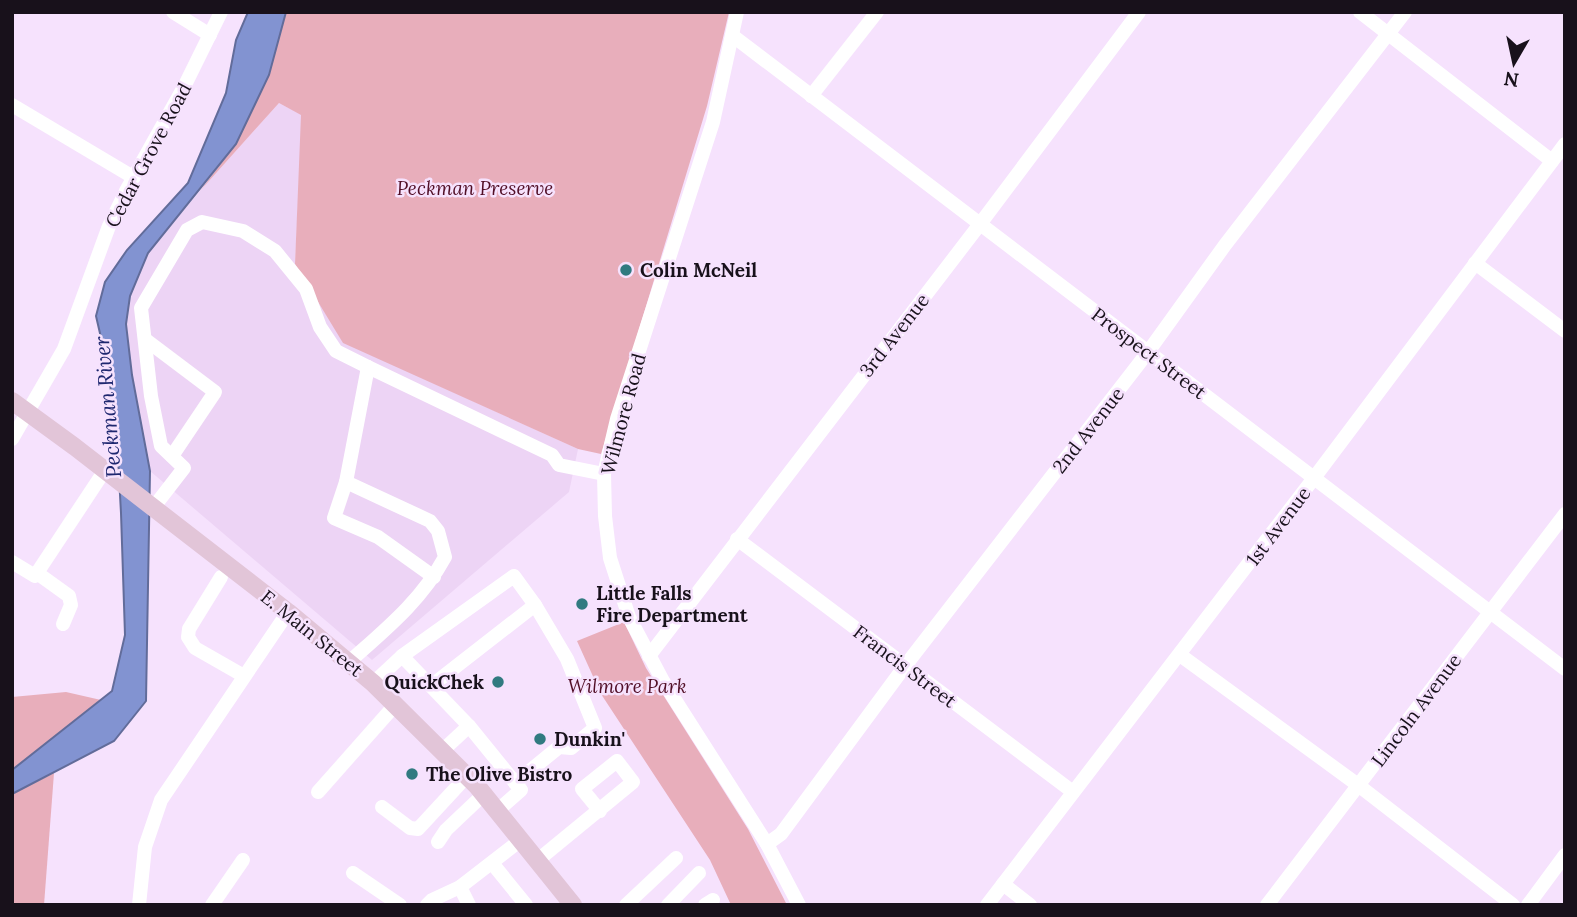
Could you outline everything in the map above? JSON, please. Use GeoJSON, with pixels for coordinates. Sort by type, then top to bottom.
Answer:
{"type":"FeatureCollection","features":[{"type":"Feature","properties":{"kind":"main road","name":"E. Main Street"},"geometry":{"type":"LineString","coordinates":[[12,401],[288,612],[373,683],[484,794],[573,905]]}},
{"type":"Feature","properties":{"kind":"street"},"geometry":{"type":"LineString","coordinates":[[173,12],[210,35]]}},
{"type":"Feature","properties":{"kind":"street","name":"Cedar Grove Road"},"geometry":{"type":"LineString","coordinates":[[12,439],[64,349],[109,226],[221,12]]}},
{"type":"Feature","properties":{"kind":"street","name":"Wilmore Road"},"geometry":{"type":"LineString","coordinates":[[737,12],[713,122],[617,419],[604,474],[604,516],[610,558],[629,617],[649,656],[767,844],[799,905]]}},
{"type":"Feature","properties":{"kind":"street"},"geometry":{"type":"LineString","coordinates":[[811,96],[877,12]]}},
{"type":"Feature","properties":{"kind":"street","name":"3rd Avenue"},"geometry":{"type":"LineString","coordinates":[[649,656],[1139,12]]}},
{"type":"Feature","properties":{"kind":"street"},"geometry":{"type":"LineString","coordinates":[[1360,12],[1552,160]]}},
{"type":"Feature","properties":{"kind":"street","name":"2nd Avenue"},"geometry":{"type":"LineString","coordinates":[[767,844],[781,834],[905,666],[1148,352],[1225,245],[1405,12]]}},
{"type":"Feature","properties":{"kind":"street","name":"Prospect Street"},"geometry":{"type":"LineString","coordinates":[[733,36],[1565,668]]}},
{"type":"Feature","properties":{"kind":"street"},"geometry":{"type":"LineString","coordinates":[[12,104],[133,177]]}},
{"type":"Feature","properties":{"kind":"street","name":"1st Avenue"},"geometry":{"type":"LineString","coordinates":[[987,905],[1180,655],[1565,144]]}},
{"type":"Feature","properties":{"kind":"street"},"geometry":{"type":"LineString","coordinates":[[152,507],[184,468],[161,446],[151,396],[141,308],[187,230],[202,222],[243,231],[275,251],[306,289],[320,327],[336,351],[552,455],[559,465],[604,474]]}},
{"type":"Feature","properties":{"kind":"street"},"geometry":{"type":"LineString","coordinates":[[1475,262],[1565,331]]}},
{"type":"Feature","properties":{"kind":"street"},"geometry":{"type":"LineString","coordinates":[[146,340],[215,392],[172,456]]}},
{"type":"Feature","properties":{"kind":"street"},"geometry":{"type":"LineString","coordinates":[[368,368],[346,482],[334,518],[378,537],[434,577]]}},
{"type":"Feature","properties":{"kind":"street"},"geometry":{"type":"LineString","coordinates":[[12,562],[35,576],[105,470]]}},
{"type":"Feature","properties":{"kind":"street"},"geometry":{"type":"LineString","coordinates":[[346,482],[430,521],[438,531],[445,557],[434,577],[406,611],[349,662]]}},
{"type":"Feature","properties":{"kind":"street","name":"Lincoln Avenue"},"geometry":{"type":"LineString","coordinates":[[1267,905],[1565,514]]}},
{"type":"Feature","properties":{"kind":"street","name":"Francis Street"},"geometry":{"type":"LineString","coordinates":[[737,538],[1073,792]]}},
{"type":"Feature","properties":{"kind":"street"},"geometry":{"type":"LineString","coordinates":[[37,573],[69,596],[71,605],[64,624]]}},
{"type":"Feature","properties":{"kind":"street"},"geometry":{"type":"LineString","coordinates":[[373,683],[402,656],[514,576],[567,659],[595,728],[571,748],[559,747],[515,783]]}},
{"type":"Feature","properties":{"kind":"street"},"geometry":{"type":"LineString","coordinates":[[221,577],[189,629],[188,637],[195,648],[244,676]]}},
{"type":"Feature","properties":{"kind":"street"},"geometry":{"type":"LineString","coordinates":[[431,686],[535,605]]}},
{"type":"Feature","properties":{"kind":"street"},"geometry":{"type":"LineString","coordinates":[[139,905],[145,847],[161,800],[288,612]]}},
{"type":"Feature","properties":{"kind":"street"},"geometry":{"type":"LineString","coordinates":[[1180,655],[1359,785],[1513,905]]}},
{"type":"Feature","properties":{"kind":"street"},"geometry":{"type":"LineString","coordinates":[[402,656],[469,726],[522,790],[497,811]]}},
{"type":"Feature","properties":{"kind":"street"},"geometry":{"type":"LineString","coordinates":[[318,792],[396,704]]}},
{"type":"Feature","properties":{"kind":"street"},"geometry":{"type":"LineString","coordinates":[[442,751],[469,726]]}},
{"type":"Feature","properties":{"kind":"street"},"geometry":{"type":"LineString","coordinates":[[382,807],[410,828],[418,829],[467,776]]}},
{"type":"Feature","properties":{"kind":"street"},"geometry":{"type":"LineString","coordinates":[[438,842],[446,830],[484,794]]}},
{"type":"Feature","properties":{"kind":"street"},"geometry":{"type":"LineString","coordinates":[[538,860],[600,811]]}},
{"type":"Feature","properties":{"kind":"street"},"geometry":{"type":"LineString","coordinates":[[427,905],[460,887],[522,839]]}},
{"type":"Feature","properties":{"kind":"street"},"geometry":{"type":"LineString","coordinates":[[1528,905],[1565,855]]}},
{"type":"Feature","properties":{"kind":"street"},"geometry":{"type":"LineString","coordinates":[[626,905],[676,858]]}},
{"type":"Feature","properties":{"kind":"street"},"geometry":{"type":"LineString","coordinates":[[212,905],[243,860]]}},
{"type":"Feature","properties":{"kind":"street"},"geometry":{"type":"LineString","coordinates":[[492,863],[526,905]]}},
{"type":"Feature","properties":{"kind":"street"},"geometry":{"type":"LineString","coordinates":[[353,873],[400,905]]}},
{"type":"Feature","properties":{"kind":"street"},"geometry":{"type":"LineString","coordinates":[[668,905],[699,873]]}},
{"type":"Feature","properties":{"kind":"street"},"geometry":{"type":"LineString","coordinates":[[1003,884],[1030,905]]}},
{"type":"Feature","properties":{"kind":"street"},"geometry":{"type":"LineString","coordinates":[[460,887],[469,905]]}},
{"type":"Feature","properties":{"kind":"shaded area"},"geometry":{"type":"Polygon","coordinates":[[[279,103],[302,115],[295,264],[343,342],[578,449],[569,492],[372,660],[150,471],[132,375],[126,324],[130,296],[148,253],[279,103]]]}},
{"type":"Feature","properties":{"kind":"green space","name":"Peckman Preserve"},"geometry":{"type":"Polygon","coordinates":[[[286,12],[729,12],[707,106],[601,454],[578,449],[343,343],[295,264],[301,115],[279,103],[200,191],[236,144],[269,75],[286,12]]]}},
{"type":"Feature","properties":{"kind":"green space","name":"Wilmore Park"},"geometry":{"type":"Polygon","coordinates":[[[624,622],[646,668],[748,829],[787,905],[731,905],[710,860],[601,694],[577,641],[624,622]]]}},
{"type":"Feature","properties":{"kind":"green space"},"geometry":{"type":"Polygon","coordinates":[[[66,692],[101,700],[12,770],[12,697],[66,692]]]}},
{"type":"Feature","properties":{"kind":"green space"},"geometry":{"type":"Polygon","coordinates":[[[54,773],[44,905],[12,905],[12,794],[54,773]]]}},
{"type":"Feature","properties":{"kind":"water"},"geometry":{"type":"Polygon","coordinates":[[[248,12],[286,12],[269,75],[236,144],[148,253],[130,296],[126,324],[132,375],[150,471],[146,701],[114,741],[12,794],[12,770],[112,691],[125,635],[121,513],[117,440],[108,368],[96,316],[105,282],[127,250],[188,183],[226,93],[236,40],[248,12]]]}},
{"type":"Feature","properties":{"kind":"place","name":"Colin McNeil"},"geometry":{"type":"Point","coordinates":[626,270]}},
{"type":"Feature","properties":{"kind":"place","name":"Little Falls Fire Department"},"geometry":{"type":"Point","coordinates":[582,604]}},
{"type":"Feature","properties":{"kind":"place","name":"QuickChek"},"geometry":{"type":"Point","coordinates":[498,682]}},
{"type":"Feature","properties":{"kind":"place","name":"Dunkin'"},"geometry":{"type":"Point","coordinates":[540,739]}},
{"type":"Feature","properties":{"kind":"place","name":"The Olive Bistro"},"geometry":{"type":"Point","coordinates":[412,774]}},
{"type":"Feature","properties":{"kind":"water label","name":"Peckman River"},"geometry":{"type":"Point","coordinates":[108,407]}}]}
